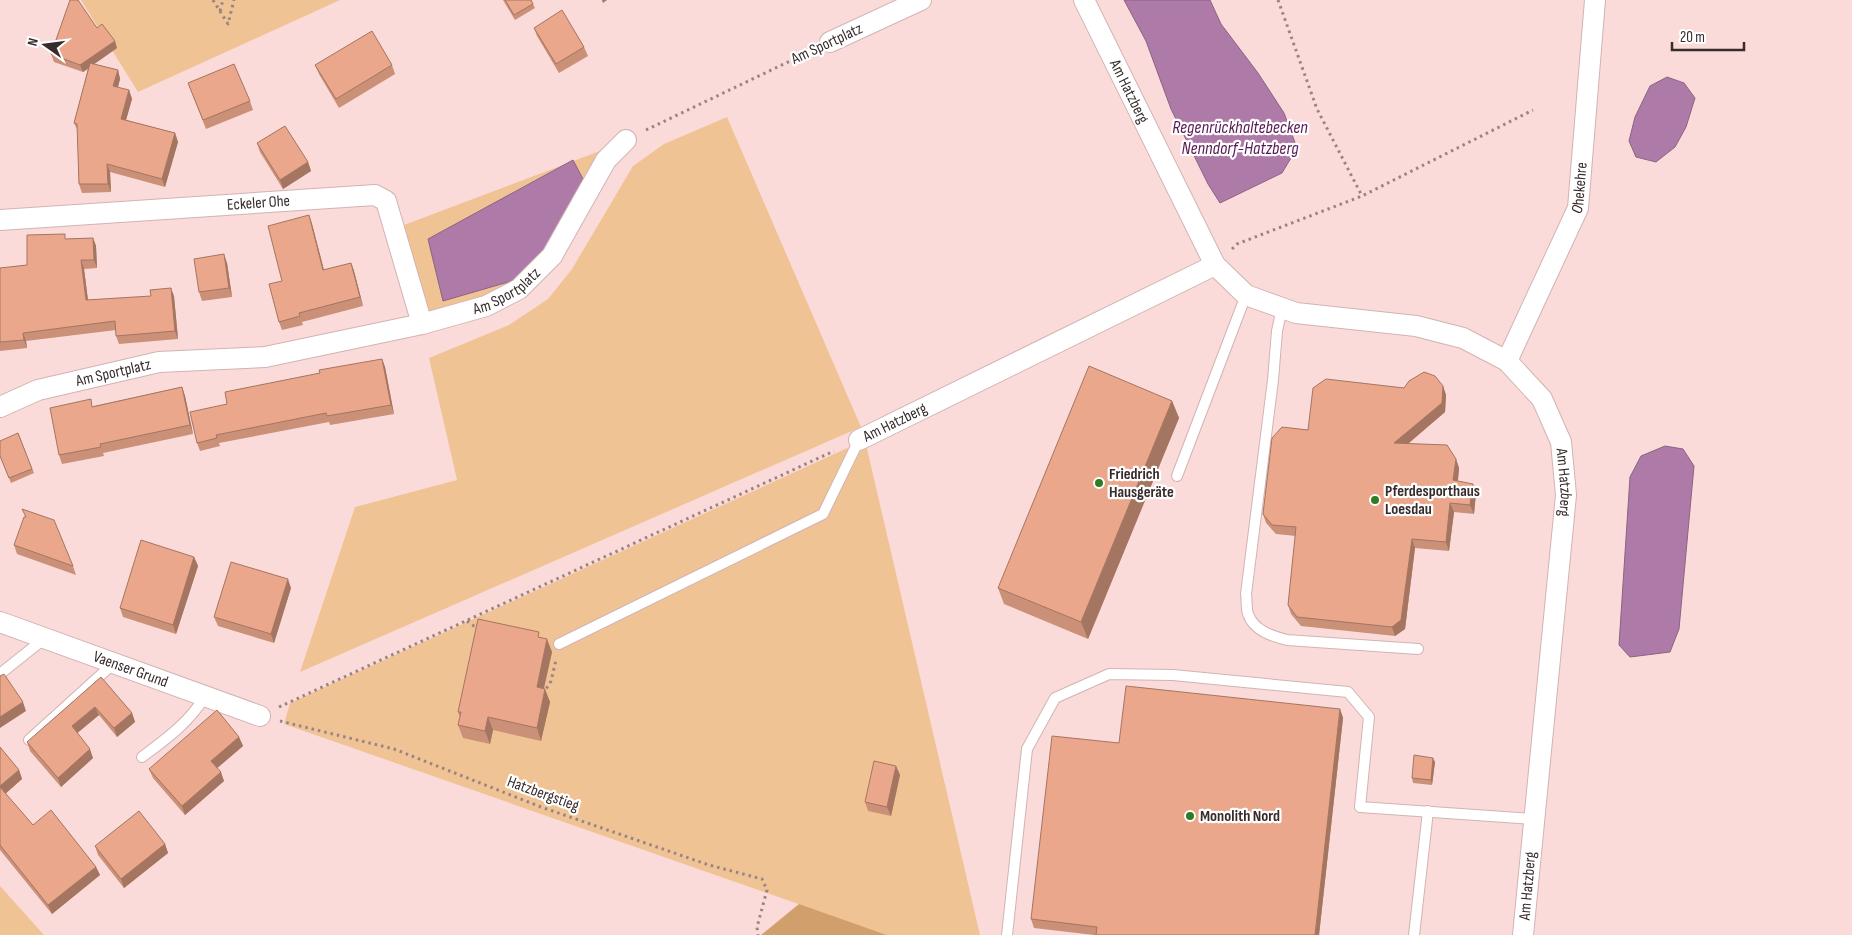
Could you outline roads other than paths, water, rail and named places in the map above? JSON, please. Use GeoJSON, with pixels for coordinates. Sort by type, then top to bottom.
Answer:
{"type":"FeatureCollection","features":[{"type":"Feature","properties":{"kind":"street","name":"Am Sportplatz"},"geometry":{"type":"LineString","coordinates":[[830,42],[921,0]]}},
{"type":"Feature","properties":{"kind":"street","name":"Am Hatzberg"},"geometry":{"type":"LineString","coordinates":[[1084,0],[1215,265],[1246,295],[1296,313],[1416,326],[1463,338],[1507,361],[1542,399],[1550,416],[1561,442],[1566,495],[1523,935]]}},
{"type":"Feature","properties":{"kind":"street","name":"Ohekehre"},"geometry":{"type":"LineString","coordinates":[[1507,361],[1578,208],[1595,0]]}},
{"type":"Feature","properties":{"kind":"street","name":"Am Sportplatz"},"geometry":{"type":"LineString","coordinates":[[0,407],[38,390],[159,362],[265,357],[422,324],[486,306],[519,289],[552,256],[606,160],[626,140]]}},
{"type":"Feature","properties":{"kind":"street","name":"Eckeler Ohe"},"geometry":{"type":"LineString","coordinates":[[0,220],[375,194],[386,201],[422,324]]}},
{"type":"Feature","properties":{"kind":"street","name":"Am Hatzberg"},"geometry":{"type":"LineString","coordinates":[[859,440],[1215,265]]}},
{"type":"Feature","properties":{"kind":"street","name":"Vaenser Grund"},"geometry":{"type":"LineString","coordinates":[[0,622],[260,716]]}},
{"type":"Feature","properties":{"kind":"lane"},"geometry":{"type":"LineString","coordinates":[[1176,476],[1246,295]]}},
{"type":"Feature","properties":{"kind":"lane"},"geometry":{"type":"LineString","coordinates":[[1282,308],[1277,331],[1246,594],[1248,614],[1258,628],[1268,634],[1287,640],[1418,649]]}},
{"type":"Feature","properties":{"kind":"lane","name":"Am Hatzberg"},"geometry":{"type":"LineString","coordinates":[[560,644],[823,514],[859,440]]}},
{"type":"Feature","properties":{"kind":"lane"},"geometry":{"type":"LineString","coordinates":[[0,674],[45,638]]}},
{"type":"Feature","properties":{"kind":"lane"},"geometry":{"type":"LineString","coordinates":[[29,740],[114,663]]}},
{"type":"Feature","properties":{"kind":"lane"},"geometry":{"type":"LineString","coordinates":[[1007,935],[1026,749],[1055,698],[1109,674],[1173,676],[1348,692],[1369,717],[1360,807],[1534,819]]}},
{"type":"Feature","properties":{"kind":"lane"},"geometry":{"type":"LineString","coordinates":[[142,757],[177,730],[197,710],[206,696]]}},
{"type":"Feature","properties":{"kind":"lane"},"geometry":{"type":"LineString","coordinates":[[1414,935],[1428,811]]}},
{"type":"Feature","properties":{"kind":"water","name":"Regenrückhaltebecken Nenndorf-Hatzberg"},"geometry":{"type":"Polygon","coordinates":[[[1124,0],[1210,0],[1221,24],[1258,73],[1284,113],[1297,148],[1282,173],[1220,203],[1208,184],[1171,109],[1146,41],[1124,0]]]}},
{"type":"Feature","properties":{"kind":"water"},"geometry":{"type":"Polygon","coordinates":[[[1667,77],[1684,83],[1695,98],[1686,127],[1675,147],[1656,162],[1636,157],[1629,141],[1635,117],[1650,86],[1667,77]]]}},
{"type":"Feature","properties":{"kind":"water"},"geometry":{"type":"Polygon","coordinates":[[[573,160],[583,179],[546,252],[522,278],[443,301],[428,239],[573,160]]]}},
{"type":"Feature","properties":{"kind":"water"},"geometry":{"type":"Polygon","coordinates":[[[1665,446],[1683,449],[1694,466],[1679,629],[1670,652],[1630,657],[1619,645],[1630,477],[1641,456],[1665,446]]]}},
{"type":"Feature","properties":{"kind":"place","name":"Friedrich Hausgeräte"},"geometry":{"type":"Point","coordinates":[1099,483]}},
{"type":"Feature","properties":{"kind":"place","name":"Pferdesporthaus Loesdau"},"geometry":{"type":"Point","coordinates":[1375,500]}},
{"type":"Feature","properties":{"kind":"place","name":"Monolith Nord"},"geometry":{"type":"Point","coordinates":[1190,816]}}]}
